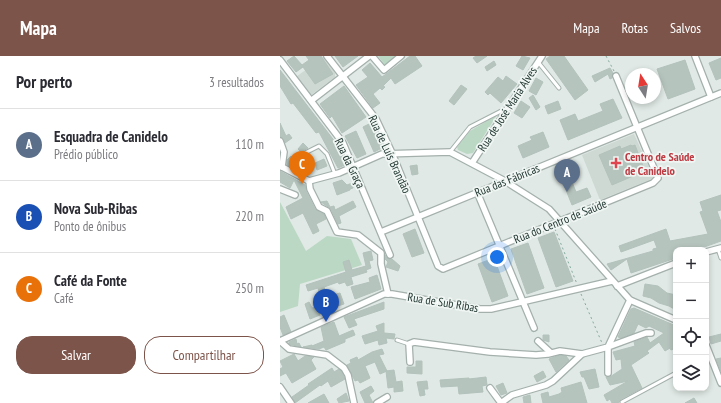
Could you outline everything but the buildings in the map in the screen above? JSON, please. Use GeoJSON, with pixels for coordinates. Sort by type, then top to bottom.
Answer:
{"type":"FeatureCollection","features":[{"type":"Feature","properties":{"kind":"street","name":"Rua de Luís Brandão"},"geometry":{"type":"LineString","coordinates":[[327,56],[376,119],[392,153],[418,217]]}},
{"type":"Feature","properties":{"kind":"street"},"geometry":{"type":"LineString","coordinates":[[312,100],[368,56]]}},
{"type":"Feature","properties":{"kind":"street"},"geometry":{"type":"LineString","coordinates":[[372,56],[384,70],[402,56]]}},
{"type":"Feature","properties":{"kind":"street","name":"Rua de José Maria Alves"},"geometry":{"type":"LineString","coordinates":[[472,163],[542,56]]}},
{"type":"Feature","properties":{"kind":"street"},"geometry":{"type":"LineString","coordinates":[[694,56],[711,97]]}},
{"type":"Feature","properties":{"kind":"street","name":"Rua da Graça"},"geometry":{"type":"LineString","coordinates":[[280,60],[312,100],[343,143],[390,255]]}},
{"type":"Feature","properties":{"kind":"street"},"geometry":{"type":"LineString","coordinates":[[616,76],[638,127]]}},
{"type":"Feature","properties":{"kind":"street","name":"Rua das Fábricas"},"geometry":{"type":"LineString","coordinates":[[381,232],[721,93]]}},
{"type":"Feature","properties":{"kind":"street","name":"Rua do Centro de Saúde"},"geometry":{"type":"LineString","coordinates":[[418,217],[438,266],[443,269],[653,183],[658,178],[638,127]]}},
{"type":"Feature","properties":{"kind":"street"},"geometry":{"type":"LineString","coordinates":[[280,141],[284,152],[281,167],[309,182],[354,167],[382,154],[450,152],[505,181],[549,210],[630,300],[674,319]]}},
{"type":"Feature","properties":{"kind":"street"},"geometry":{"type":"LineString","coordinates":[[309,182],[310,189],[319,207],[327,211],[337,232],[358,235],[382,253],[380,264],[388,294]]}},
{"type":"Feature","properties":{"kind":"street"},"geometry":{"type":"LineString","coordinates":[[280,189],[295,195]]}},
{"type":"Feature","properties":{"kind":"street"},"geometry":{"type":"LineString","coordinates":[[477,192],[534,328]]}},
{"type":"Feature","properties":{"kind":"street"},"geometry":{"type":"LineString","coordinates":[[709,251],[719,249]]}},
{"type":"Feature","properties":{"kind":"street"},"geometry":{"type":"LineString","coordinates":[[617,286],[673,264]]}},
{"type":"Feature","properties":{"kind":"street","name":"Rua de Sub Ribas"},"geometry":{"type":"LineString","coordinates":[[280,341],[384,294],[480,309],[490,309],[612,281]]}},
{"type":"Feature","properties":{"kind":"street"},"geometry":{"type":"LineString","coordinates":[[608,373],[608,348],[630,300]]}},
{"type":"Feature","properties":{"kind":"street"},"geometry":{"type":"LineString","coordinates":[[410,362],[409,344],[422,342],[490,352],[536,355],[560,351],[582,354],[608,348],[646,333],[651,333]]}},
{"type":"Feature","properties":{"kind":"street"},"geometry":{"type":"LineString","coordinates":[[280,341],[289,349],[327,355],[344,368],[348,375],[354,403]]}},
{"type":"Feature","properties":{"kind":"street"},"geometry":{"type":"LineString","coordinates":[[538,341],[551,353]]}},
{"type":"Feature","properties":{"kind":"street"},"geometry":{"type":"LineString","coordinates":[[490,388],[501,403],[512,395],[546,385],[582,354]]}},
{"type":"Feature","properties":{"kind":"street"},"geometry":{"type":"LineString","coordinates":[[709,358],[721,383]]}},
{"type":"Feature","properties":{"kind":"street"},"geometry":{"type":"LineString","coordinates":[[280,387],[290,403]]}},
{"type":"Feature","properties":{"kind":"street"},"geometry":{"type":"LineString","coordinates":[[378,403],[387,397]]}},
{"type":"Feature","properties":{"kind":"lane"},"geometry":{"type":"LineString","coordinates":[[538,62],[559,88]]}},
{"type":"Feature","properties":{"kind":"lane"},"geometry":{"type":"LineString","coordinates":[[450,152],[470,127],[508,107]]}},
{"type":"Feature","properties":{"kind":"lane"},"geometry":{"type":"LineString","coordinates":[[303,154],[319,146],[327,154],[335,174]]}},
{"type":"Feature","properties":{"kind":"lane"},"geometry":{"type":"LineString","coordinates":[[719,249],[721,258]]}},
{"type":"Feature","properties":{"kind":"lane"},"geometry":{"type":"LineString","coordinates":[[397,340],[409,344]]}},
{"type":"Feature","properties":{"kind":"lane"},"geometry":{"type":"LineString","coordinates":[[622,402],[673,375]]}},
{"type":"Feature","properties":{"kind":"path"},"geometry":{"type":"LineString","coordinates":[[606,56],[616,76]]}},
{"type":"Feature","properties":{"kind":"shaded area"},"geometry":{"type":"Polygon","coordinates":[[[323,57],[335,73],[335,77],[311,95],[296,77],[323,57]]]}},
{"type":"Feature","properties":{"kind":"shaded area","name":"Centro de Saúde de Canidelo"},"geometry":{"type":"Polygon","coordinates":[[[634,134],[654,178],[600,200],[582,155],[634,134]]]}},
{"type":"Feature","properties":{"kind":"green space"},"geometry":{"type":"Polygon","coordinates":[[[378,56],[396,56],[385,65],[378,56]]]}},
{"type":"Feature","properties":{"kind":"green space"},"geometry":{"type":"Polygon","coordinates":[[[497,115],[473,153],[467,154],[458,150],[457,147],[470,131],[497,115]]]}},
{"type":"Feature","properties":{"kind":"green space"},"geometry":{"type":"Polygon","coordinates":[[[280,202],[306,251],[327,236],[351,239],[362,265],[300,284],[298,306],[280,312],[280,202]]]}},
{"type":"Feature","properties":{"kind":"place","name":"Centro de Saúde de Canidelo"},"geometry":{"type":"Point","coordinates":[616,163]}},
{"type":"Feature","properties":{"kind":"place","name":"Café da Fonte"},"geometry":{"type":"Point","coordinates":[302,184]}},
{"type":"Feature","properties":{"kind":"place","name":"Esquadra de Canidelo"},"geometry":{"type":"Point","coordinates":[567,192]}},
{"type":"Feature","properties":{"kind":"place","name":"Nova Sub-Ribas"},"geometry":{"type":"Point","coordinates":[326,322]}}]}
